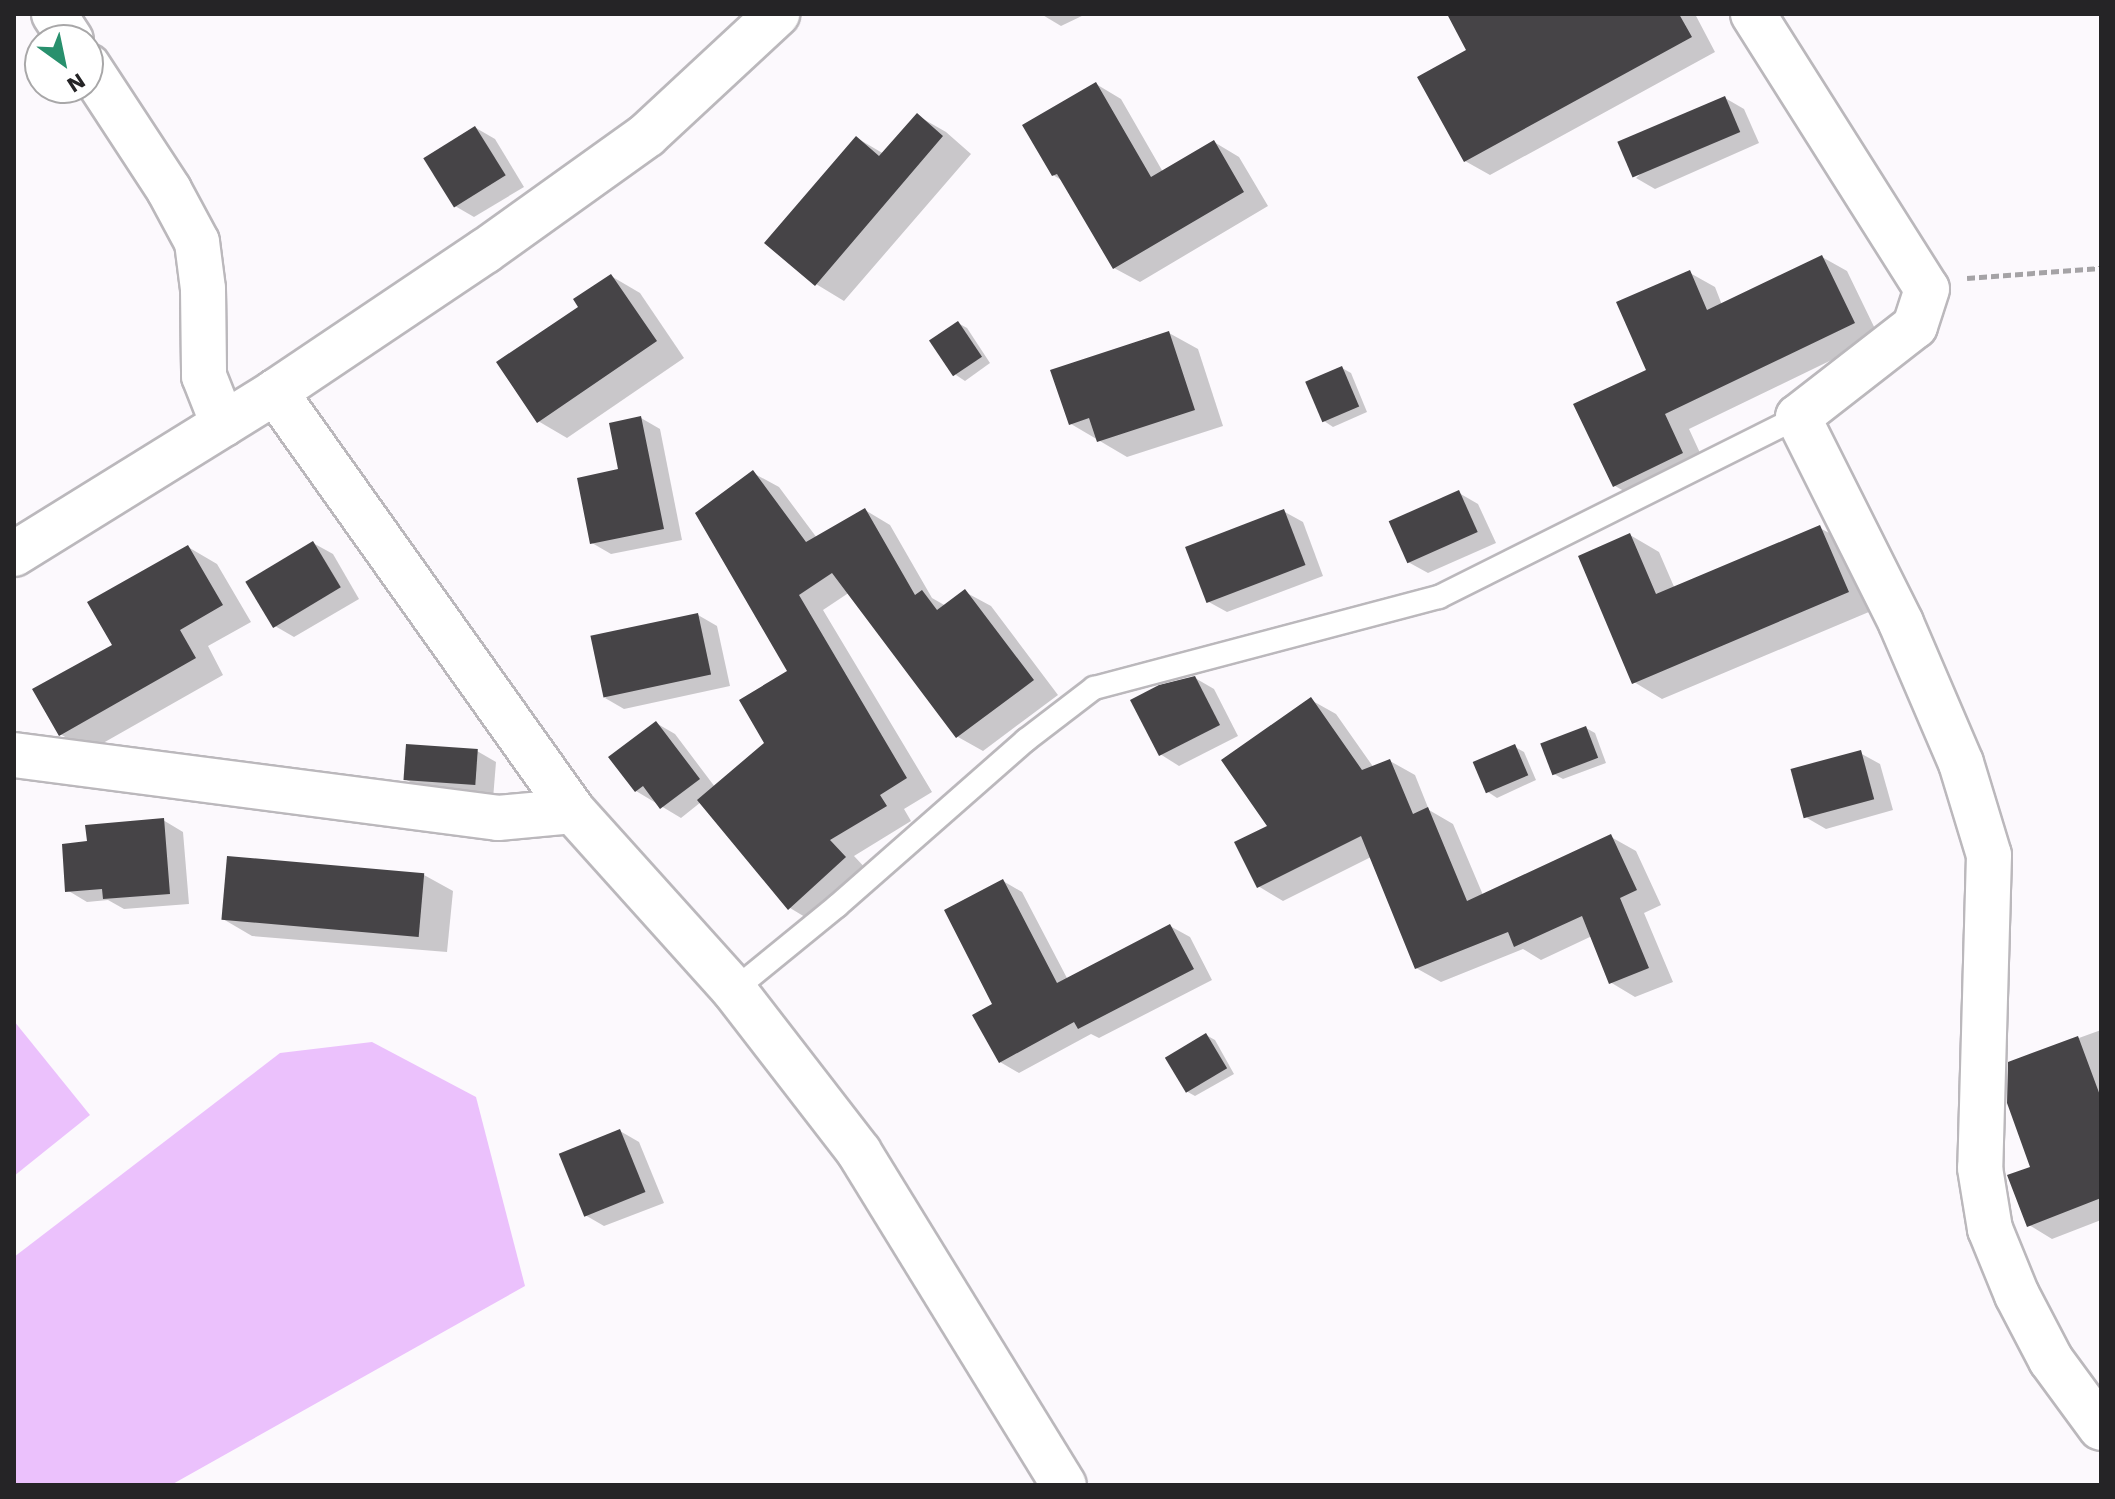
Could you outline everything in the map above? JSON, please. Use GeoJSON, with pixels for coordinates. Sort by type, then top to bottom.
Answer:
{"type":"FeatureCollection","features":[{"type":"Feature","properties":{"kind":"street"},"geometry":{"type":"LineString","coordinates":[[14,554],[275,392],[485,251],[647,135],[777,14]]}},
{"type":"Feature","properties":{"kind":"street"},"geometry":{"type":"LineString","coordinates":[[1753,14],[1927,289],[1915,326],[1798,417],[1901,623],[1961,763],[1989,855],[1980,1168],[1990,1229],[2017,1295],[2051,1360],[2101,1428]]}},
{"type":"Feature","properties":{"kind":"street"},"geometry":{"type":"LineString","coordinates":[[104,90],[169,190],[197,242],[203,289],[204,376],[223,424]]}},
{"type":"Feature","properties":{"kind":"street"},"geometry":{"type":"LineString","coordinates":[[275,392],[573,811],[734,990],[859,1152],[1064,1485]]}},
{"type":"Feature","properties":{"kind":"street"},"geometry":{"type":"LineString","coordinates":[[14,755],[498,818],[573,811]]}},
{"type":"Feature","properties":{"kind":"lane"},"geometry":{"type":"LineString","coordinates":[[734,990],[837,906],[1026,740],[1094,688],[1439,597],[1798,417]]}},
{"type":"Feature","properties":{"kind":"path"},"geometry":{"type":"LineString","coordinates":[[1927,289],[1973,277],[2101,268]]}},
{"type":"Feature","properties":{"kind":"shaded area"},"geometry":{"type":"Polygon","coordinates":[[[14,1021],[90,1115],[14,1176],[14,1021]]]}},
{"type":"Feature","properties":{"kind":"shaded area"},"geometry":{"type":"Polygon","coordinates":[[[372,1042],[476,1097],[525,1286],[171,1485],[14,1485],[14,1257],[280,1053],[372,1042]]]}},
{"type":"Feature","properties":{"kind":"building"},"geometry":{"type":"Polygon","coordinates":[[[1447,14],[1679,14],[1692,37],[1464,162],[1417,77],[1466,50],[1447,14]]]}},
{"type":"Feature","properties":{"kind":"building"},"geometry":{"type":"Polygon","coordinates":[[[1096,82],[1151,177],[1214,140],[1244,192],[1113,269],[1057,174],[1052,176],[1022,125],[1096,82]]]}},
{"type":"Feature","properties":{"kind":"building"},"geometry":{"type":"Polygon","coordinates":[[[1725,96],[1740,132],[1633,178],[1617,142],[1725,96]]]}},
{"type":"Feature","properties":{"kind":"building"},"geometry":{"type":"Polygon","coordinates":[[[917,113],[943,136],[815,286],[764,243],[856,136],[879,156],[917,113]]]}},
{"type":"Feature","properties":{"kind":"building"},"geometry":{"type":"Polygon","coordinates":[[[475,126],[506,175],[454,208],[423,158],[475,126]]]}},
{"type":"Feature","properties":{"kind":"building"},"geometry":{"type":"Polygon","coordinates":[[[1822,255],[1855,323],[1665,414],[1683,453],[1613,487],[1573,404],[1646,370],[1616,302],[1690,270],[1707,310],[1822,255]]]}},
{"type":"Feature","properties":{"kind":"building"},"geometry":{"type":"Polygon","coordinates":[[[611,274],[657,341],[537,423],[496,362],[578,307],[573,299],[611,274]]]}},
{"type":"Feature","properties":{"kind":"building"},"geometry":{"type":"Polygon","coordinates":[[[958,321],[982,357],[953,376],[929,341],[958,321]]]}},
{"type":"Feature","properties":{"kind":"building"},"geometry":{"type":"Polygon","coordinates":[[[1169,331],[1195,410],[1097,442],[1089,418],[1069,425],[1050,370],[1169,331]]]}},
{"type":"Feature","properties":{"kind":"building"},"geometry":{"type":"Polygon","coordinates":[[[1342,366],[1359,407],[1322,422],[1305,382],[1342,366]]]}},
{"type":"Feature","properties":{"kind":"building"},"geometry":{"type":"Polygon","coordinates":[[[641,416],[664,529],[590,544],[577,478],[618,469],[609,423],[641,416]]]}},
{"type":"Feature","properties":{"kind":"building"},"geometry":{"type":"Polygon","coordinates":[[[753,470],[806,542],[865,508],[915,595],[922,590],[937,610],[965,589],[1034,680],[956,738],[832,573],[799,595],[907,778],[880,795],[887,806],[830,840],[846,857],[788,910],[697,800],[764,743],[739,700],[787,671],[695,513],[753,470]]]}},
{"type":"Feature","properties":{"kind":"building"},"geometry":{"type":"Polygon","coordinates":[[[1459,490],[1478,532],[1407,563],[1389,521],[1459,490]]]}},
{"type":"Feature","properties":{"kind":"building"},"geometry":{"type":"Polygon","coordinates":[[[1284,509],[1306,565],[1207,603],[1185,547],[1284,509]]]}},
{"type":"Feature","properties":{"kind":"building"},"geometry":{"type":"Polygon","coordinates":[[[1820,525],[1849,592],[1632,684],[1578,556],[1630,533],[1656,594],[1820,525]]]}},
{"type":"Feature","properties":{"kind":"building"},"geometry":{"type":"Polygon","coordinates":[[[313,541],[341,587],[273,628],[245,582],[313,541]]]}},
{"type":"Feature","properties":{"kind":"building"},"geometry":{"type":"Polygon","coordinates":[[[188,545],[223,605],[180,630],[196,658],[59,736],[32,689],[112,645],[87,602],[188,545]]]}},
{"type":"Feature","properties":{"kind":"building"},"geometry":{"type":"Polygon","coordinates":[[[698,613],[711,675],[604,697],[590,636],[698,613]]]}},
{"type":"Feature","properties":{"kind":"building"},"geometry":{"type":"Polygon","coordinates":[[[1195,676],[1220,725],[1159,756],[1130,700],[1159,685],[1195,676]]]}},
{"type":"Feature","properties":{"kind":"building"},"geometry":{"type":"Polygon","coordinates":[[[1311,697],[1362,770],[1390,759],[1413,814],[1428,807],[1467,901],[1611,834],[1637,890],[1620,898],[1649,968],[1609,984],[1582,916],[1514,947],[1508,932],[1415,969],[1361,836],[1257,888],[1234,842],[1267,826],[1221,760],[1311,697]]]}},
{"type":"Feature","properties":{"kind":"building"},"geometry":{"type":"Polygon","coordinates":[[[656,721],[700,779],[660,809],[643,786],[635,792],[608,757],[656,721]]]}},
{"type":"Feature","properties":{"kind":"building"},"geometry":{"type":"Polygon","coordinates":[[[1586,726],[1598,758],[1552,775],[1540,744],[1586,726]]]}},
{"type":"Feature","properties":{"kind":"building"},"geometry":{"type":"Polygon","coordinates":[[[406,744],[478,749],[475,785],[403,780],[406,744]]]}},
{"type":"Feature","properties":{"kind":"building"},"geometry":{"type":"Polygon","coordinates":[[[1515,744],[1528,775],[1486,793],[1473,762],[1515,744]]]}},
{"type":"Feature","properties":{"kind":"building"},"geometry":{"type":"Polygon","coordinates":[[[1861,750],[1874,799],[1804,818],[1790,769],[1861,750]]]}},
{"type":"Feature","properties":{"kind":"building"},"geometry":{"type":"Polygon","coordinates":[[[164,818],[170,894],[103,899],[102,889],[65,892],[62,844],[87,841],[85,825],[164,818]]]}},
{"type":"Feature","properties":{"kind":"building"},"geometry":{"type":"Polygon","coordinates":[[[227,856],[424,873],[419,937],[221,920],[227,856]]]}},
{"type":"Feature","properties":{"kind":"building"},"geometry":{"type":"Polygon","coordinates":[[[1003,879],[1057,983],[1170,924],[1194,969],[1078,1029],[1074,1022],[999,1063],[972,1015],[992,1004],[944,910],[1003,879]]]}},
{"type":"Feature","properties":{"kind":"building"},"geometry":{"type":"Polygon","coordinates":[[[1206,1033],[1227,1068],[1186,1093],[1165,1058],[1206,1033]]]}},
{"type":"Feature","properties":{"kind":"building"},"geometry":{"type":"Polygon","coordinates":[[[2078,1036],[2101,1098],[2101,1198],[2027,1227],[2007,1175],[2030,1167],[2007,1103],[2008,1062],[2078,1036]]]}},
{"type":"Feature","properties":{"kind":"building"},"geometry":{"type":"Polygon","coordinates":[[[620,1129],[645,1192],[584,1217],[559,1154],[620,1129]]]}}]}
